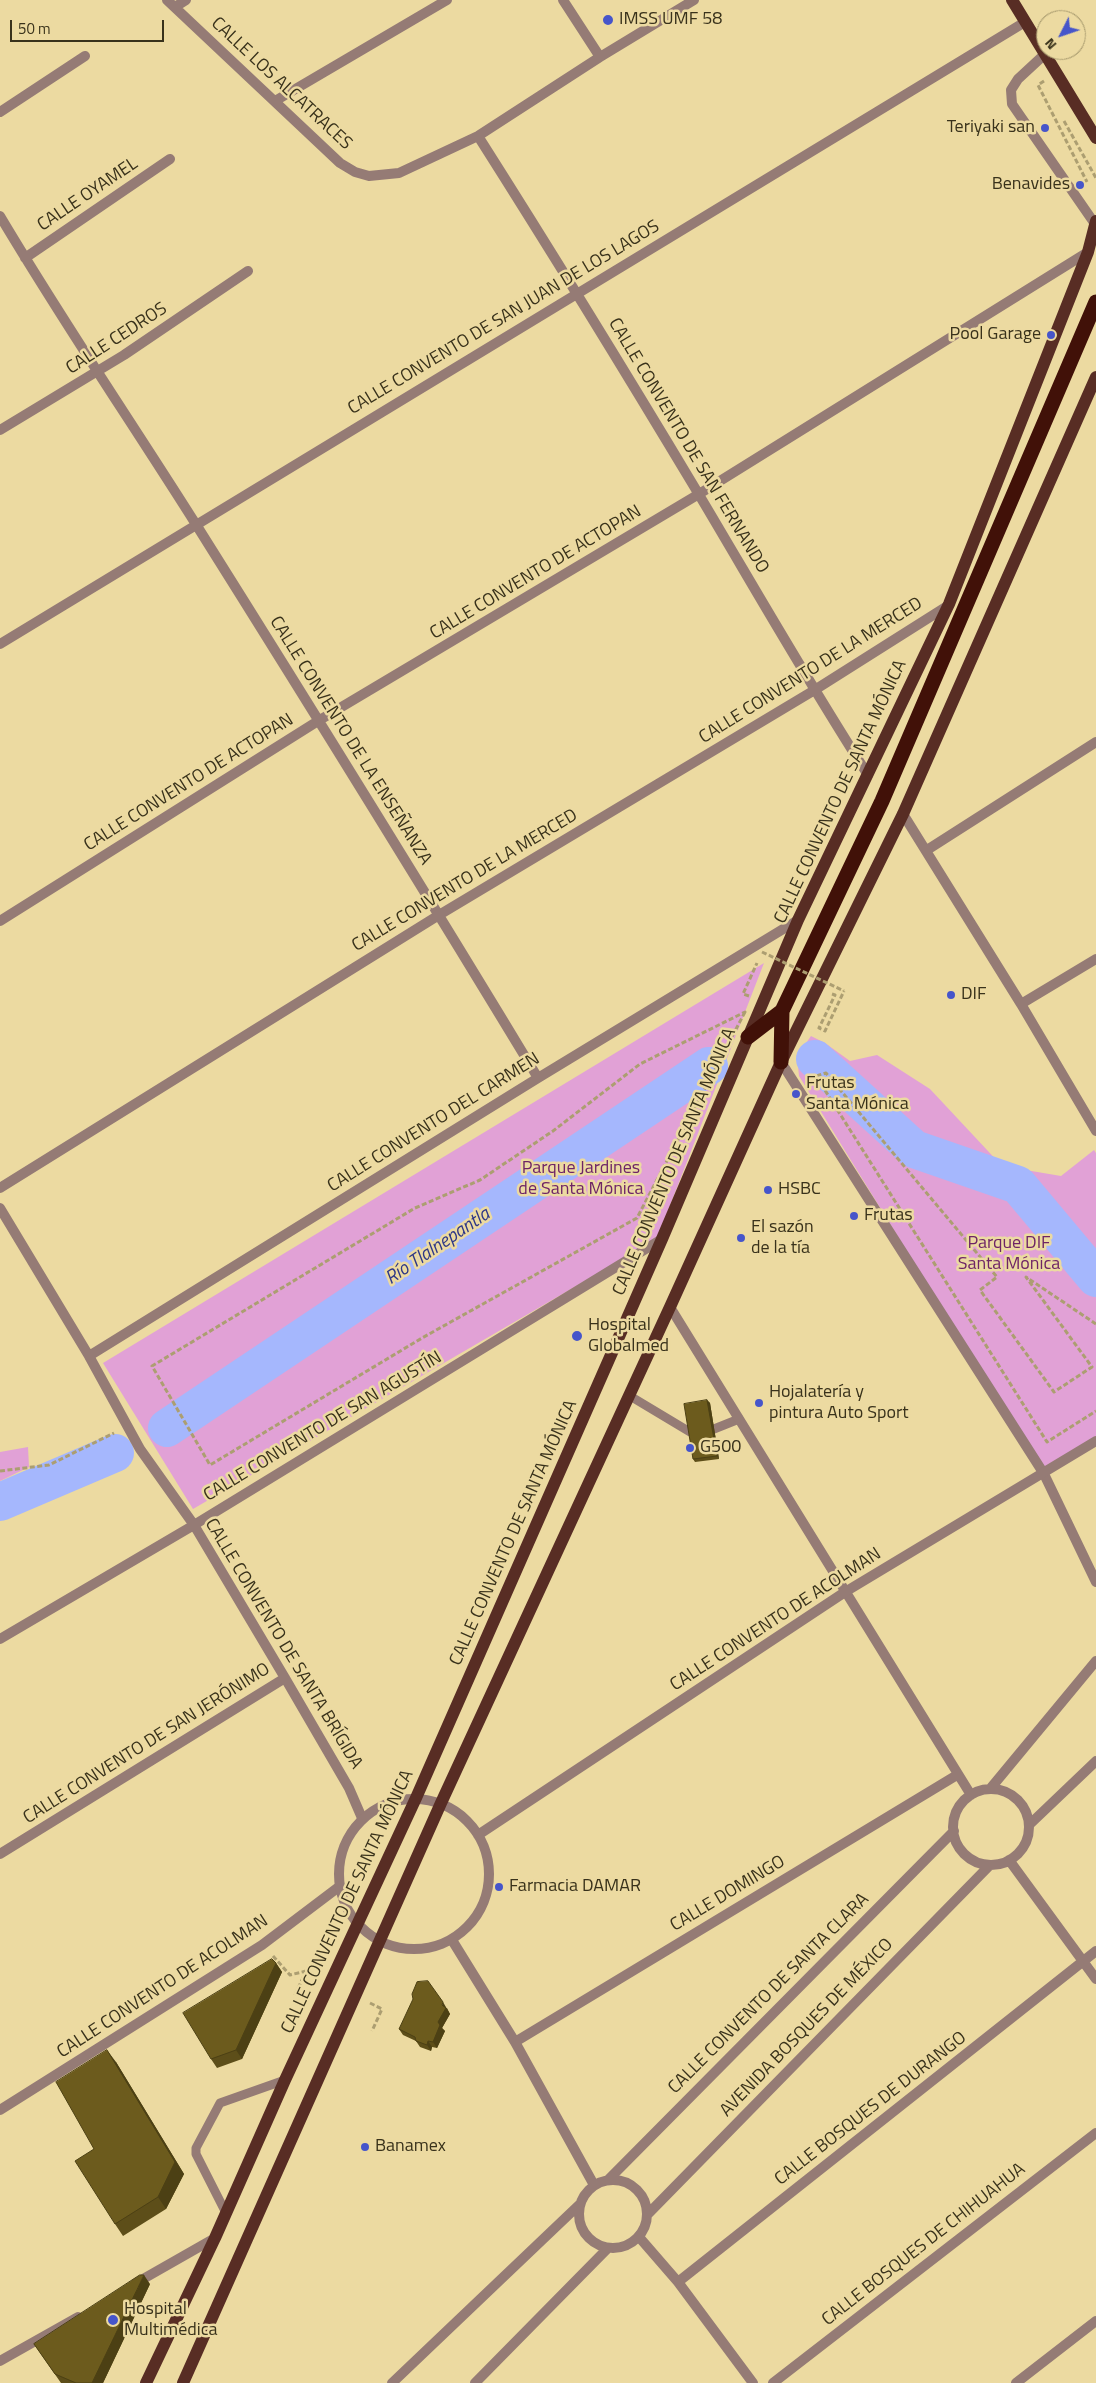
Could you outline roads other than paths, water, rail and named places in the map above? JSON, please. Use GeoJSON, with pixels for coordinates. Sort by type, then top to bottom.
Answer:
{"type":"FeatureCollection","features":[{"type":"Feature","properties":{"kind":"highway"},"geometry":{"type":"LineString","coordinates":[[781,1062],[782,1011],[882,801],[1096,302]]}},
{"type":"Feature","properties":{"kind":"highway"},"geometry":{"type":"LineString","coordinates":[[748,1037],[782,1011]]}},
{"type":"Feature","properties":{"kind":"main road"},"geometry":{"type":"LineString","coordinates":[[1012,0],[1036,40]]}},
{"type":"Feature","properties":{"kind":"main road"},"geometry":{"type":"LineString","coordinates":[[1049,60],[1096,138]]}},
{"type":"Feature","properties":{"kind":"main road","name":"CALLE CONVENTO DE SANTA MÓNICA"},"geometry":{"type":"LineString","coordinates":[[146,2383],[215,2238],[285,2080],[416,1798],[662,1239],[798,920],[949,604],[1088,252],[1096,223]]}},
{"type":"Feature","properties":{"kind":"main road"},"geometry":{"type":"LineString","coordinates":[[182,2383],[441,1803],[630,1396],[781,1062],[903,814],[1096,377]]}},
{"type":"Feature","properties":{"kind":"street"},"geometry":{"type":"LineString","coordinates":[[171,4],[186,0]]}},
{"type":"Feature","properties":{"kind":"street"},"geometry":{"type":"LineString","coordinates":[[275,102],[447,0]]}},
{"type":"Feature","properties":{"kind":"street"},"geometry":{"type":"LineString","coordinates":[[563,0],[600,57]]}},
{"type":"Feature","properties":{"kind":"street","name":"CALLE LOS ALCATRACES"},"geometry":{"type":"LineString","coordinates":[[171,4],[340,163],[355,172],[368,176],[399,172],[478,136],[600,57],[694,0]]}},
{"type":"Feature","properties":{"kind":"street","name":"CALLE CONVENTO DE SAN JUAN DE LOS LAGOS"},"geometry":{"type":"LineString","coordinates":[[0,644],[1025,22]]}},
{"type":"Feature","properties":{"kind":"street"},"geometry":{"type":"LineString","coordinates":[[0,112],[85,56]]}},
{"type":"Feature","properties":{"kind":"street"},"geometry":{"type":"LineString","coordinates":[[1039,60],[1018,79],[1011,90],[1012,104],[1096,223]]}},
{"type":"Feature","properties":{"kind":"street","name":"CALLE CONVENTO DE SAN FERNANDO"},"geometry":{"type":"LineString","coordinates":[[478,136],[577,293],[699,494],[813,691],[868,775]]}},
{"type":"Feature","properties":{"kind":"street","name":"CALLE OYAMEL"},"geometry":{"type":"LineString","coordinates":[[25,258],[170,159]]}},
{"type":"Feature","properties":{"kind":"street","name":"CALLE CONVENTO DE LA ENSEÑANZA"},"geometry":{"type":"LineString","coordinates":[[0,216],[96,372],[196,524],[538,1078]]}},
{"type":"Feature","properties":{"kind":"street","name":"CALLE CONVENTO DE ACTOPAN"},"geometry":{"type":"LineString","coordinates":[[0,920],[318,722],[699,494],[1088,252]]}},
{"type":"Feature","properties":{"kind":"street","name":"CALLE CEDROS"},"geometry":{"type":"LineString","coordinates":[[0,430],[96,372],[248,271]]}},
{"type":"Feature","properties":{"kind":"street","name":"CALLE CONVENTO DE LA MERCED"},"geometry":{"type":"LineString","coordinates":[[0,1188],[439,915],[813,691],[949,604]]}},
{"type":"Feature","properties":{"kind":"street"},"geometry":{"type":"LineString","coordinates":[[927,850],[1096,742]]}},
{"type":"Feature","properties":{"kind":"street"},"geometry":{"type":"LineString","coordinates":[[903,814],[1021,1004],[1096,1131]]}},
{"type":"Feature","properties":{"kind":"street","name":"CALLE CONVENTO DEL CARMEN"},"geometry":{"type":"LineString","coordinates":[[90,1356],[538,1078],[798,920]]}},
{"type":"Feature","properties":{"kind":"street"},"geometry":{"type":"LineString","coordinates":[[1021,1004],[1096,959]]}},
{"type":"Feature","properties":{"kind":"street"},"geometry":{"type":"LineString","coordinates":[[781,1062],[1044,1474],[1096,1582]]}},
{"type":"Feature","properties":{"kind":"street","name":"CALLE CONVENTO DE SANTA BRÍGIDA"},"geometry":{"type":"LineString","coordinates":[[0,1208],[90,1356],[140,1449],[194,1525],[285,1678],[348,1788],[362,1818]]}},
{"type":"Feature","properties":{"kind":"street","name":"CALLE CONVENTO DE SAN AGUSTÍN"},"geometry":{"type":"LineString","coordinates":[[0,1639],[194,1525],[662,1239]]}},
{"type":"Feature","properties":{"kind":"street"},"geometry":{"type":"LineString","coordinates":[[670,1307],[971,1795]]}},
{"type":"Feature","properties":{"kind":"street","name":"CALLE CONVENTO DE ACOLMAN"},"geometry":{"type":"LineString","coordinates":[[478,1835],[845,1592],[1096,1441]]}},
{"type":"Feature","properties":{"kind":"street"},"geometry":{"type":"LineString","coordinates":[[990,1789],[1096,1661]]}},
{"type":"Feature","properties":{"kind":"street","name":"CALLE CONVENTO DE SAN JERÓNIMO"},"geometry":{"type":"LineString","coordinates":[[0,1854],[285,1678]]}},
{"type":"Feature","properties":{"kind":"street"},"geometry":{"type":"LineString","coordinates":[[1029,1825],[1096,1761]]}},
{"type":"Feature","properties":{"kind":"street","name":"CALLE DOMINGO"},"geometry":{"type":"LineString","coordinates":[[515,2042],[957,1775]]}},
{"type":"Feature","properties":{"kind":"street"},"geometry":{"type":"LineString","coordinates":[[990,1789],[1002,1791],[1017,1799],[1026,1814],[1029,1825],[1025,1844],[1020,1852],[1009,1860],[990,1865],[978,1862],[967,1856],[959,1847],[954,1831],[957,1811],[971,1795],[990,1789]]}},
{"type":"Feature","properties":{"kind":"street"},"geometry":{"type":"LineString","coordinates":[[416,1798],[441,1803],[468,1821],[486,1850],[489,1866],[489,1884],[485,1900],[477,1916],[466,1929],[452,1940],[435,1947],[417,1950],[398,1948],[380,1941],[358,1924],[349,1912],[340,1886],[339,1863],[343,1847],[351,1831],[362,1818],[385,1804],[400,1799],[416,1798]]}},
{"type":"Feature","properties":{"kind":"street","name":"CALLE CONVENTO DE SANTA CLARA"},"geometry":{"type":"LineString","coordinates":[[608,2180],[954,1831]]}},
{"type":"Feature","properties":{"kind":"street"},"geometry":{"type":"LineString","coordinates":[[1009,1860],[1084,1960],[1096,1979]]}},
{"type":"Feature","properties":{"kind":"street","name":"AVENIDA BOSQUES DE MÉXICO"},"geometry":{"type":"LineString","coordinates":[[647,2215],[990,1865]]}},
{"type":"Feature","properties":{"kind":"street","name":"CALLE CONVENTO DE ACOLMAN"},"geometry":{"type":"LineString","coordinates":[[0,2110],[262,1944],[340,1886]]}},
{"type":"Feature","properties":{"kind":"street"},"geometry":{"type":"LineString","coordinates":[[452,1940],[515,2042],[594,2185]]}},
{"type":"Feature","properties":{"kind":"street","name":"CALLE BOSQUES DE DURANGO"},"geometry":{"type":"LineString","coordinates":[[678,2282],[1096,1952]]}},
{"type":"Feature","properties":{"kind":"street","name":"CALLE BOSQUES DE CHIHUAHUA"},"geometry":{"type":"LineString","coordinates":[[773,2383],[1096,2133]]}},
{"type":"Feature","properties":{"kind":"street"},"geometry":{"type":"LineString","coordinates":[[392,2383],[580,2204],[588,2190],[594,2185],[608,2180],[618,2180],[636,2188],[646,2205],[646,2222],[639,2237],[625,2246],[608,2248],[598,2245],[584,2232],[580,2223],[580,2204]]}},
{"type":"Feature","properties":{"kind":"street"},"geometry":{"type":"LineString","coordinates":[[639,2237],[678,2282],[753,2383]]}},
{"type":"Feature","properties":{"kind":"street"},"geometry":{"type":"LineString","coordinates":[[129,2287],[215,2238]]}},
{"type":"Feature","properties":{"kind":"street"},"geometry":{"type":"LineString","coordinates":[[475,2383],[608,2248]]}},
{"type":"Feature","properties":{"kind":"street"},"geometry":{"type":"LineString","coordinates":[[0,2361],[86,2312]]}},
{"type":"Feature","properties":{"kind":"street"},"geometry":{"type":"LineString","coordinates":[[1016,2383],[1096,2322]]}},
{"type":"Feature","properties":{"kind":"lane"},"geometry":{"type":"LineString","coordinates":[[630,1396],[690,1432]]}},
{"type":"Feature","properties":{"kind":"lane"},"geometry":{"type":"LineString","coordinates":[[714,1429],[739,1419]]}},
{"type":"Feature","properties":{"kind":"lane"},"geometry":{"type":"LineString","coordinates":[[226,2213],[198,2161],[196,2148],[220,2103],[285,2080]]}},
{"type":"Feature","properties":{"kind":"waterway","name":"Río Tlalnepantla"},"geometry":{"type":"LineString","coordinates":[[815,1059],[914,1149],[1018,1185],[1096,1278]]}},
{"type":"Feature","properties":{"kind":"waterway","name":"Río Tlalnepantla"},"geometry":{"type":"LineString","coordinates":[[167,1428],[709,1066]]}},
{"type":"Feature","properties":{"kind":"waterway","name":"Río Tlalnepantla"},"geometry":{"type":"LineString","coordinates":[[0,1502],[115,1453]]}},
{"type":"Feature","properties":{"kind":"place","name":"IMSS UMF 58"},"geometry":{"type":"Point","coordinates":[608,20]}},
{"type":"Feature","properties":{"kind":"place","name":"Teriyaki san"},"geometry":{"type":"Point","coordinates":[1045,128]}},
{"type":"Feature","properties":{"kind":"place","name":"Benavides"},"geometry":{"type":"Point","coordinates":[1080,185]}},
{"type":"Feature","properties":{"kind":"place","name":"Pool Garage"},"geometry":{"type":"Point","coordinates":[1051,335]}},
{"type":"Feature","properties":{"kind":"place","name":"DIF"},"geometry":{"type":"Point","coordinates":[951,995]}},
{"type":"Feature","properties":{"kind":"place","name":"Frutas Santa Mónica"},"geometry":{"type":"Point","coordinates":[796,1094]}},
{"type":"Feature","properties":{"kind":"place","name":"HSBC"},"geometry":{"type":"Point","coordinates":[768,1190]}},
{"type":"Feature","properties":{"kind":"place","name":"Frutas"},"geometry":{"type":"Point","coordinates":[854,1216]}},
{"type":"Feature","properties":{"kind":"place","name":"El sazón de la tía"},"geometry":{"type":"Point","coordinates":[741,1238]}},
{"type":"Feature","properties":{"kind":"place","name":"Hospital Globalmed"},"geometry":{"type":"Point","coordinates":[577,1336]}},
{"type":"Feature","properties":{"kind":"place","name":"Hojalatería y pintura Auto Sport"},"geometry":{"type":"Point","coordinates":[759,1403]}},
{"type":"Feature","properties":{"kind":"place","name":"G500"},"geometry":{"type":"Point","coordinates":[690,1448]}},
{"type":"Feature","properties":{"kind":"place","name":"Farmacia DAMAR"},"geometry":{"type":"Point","coordinates":[499,1887]}},
{"type":"Feature","properties":{"kind":"place","name":"Banamex"},"geometry":{"type":"Point","coordinates":[365,2147]}},
{"type":"Feature","properties":{"kind":"place","name":"Hospital Multimédica"},"geometry":{"type":"Point","coordinates":[113,2320]}},
{"type":"Feature","properties":{"kind":"park label","name":"Parque Jardines de Santa Mónica"},"geometry":{"type":"Point","coordinates":[581,1179]}},
{"type":"Feature","properties":{"kind":"park label","name":"Parque DIF Santa Mónica"},"geometry":{"type":"Point","coordinates":[1009,1254]}}]}
